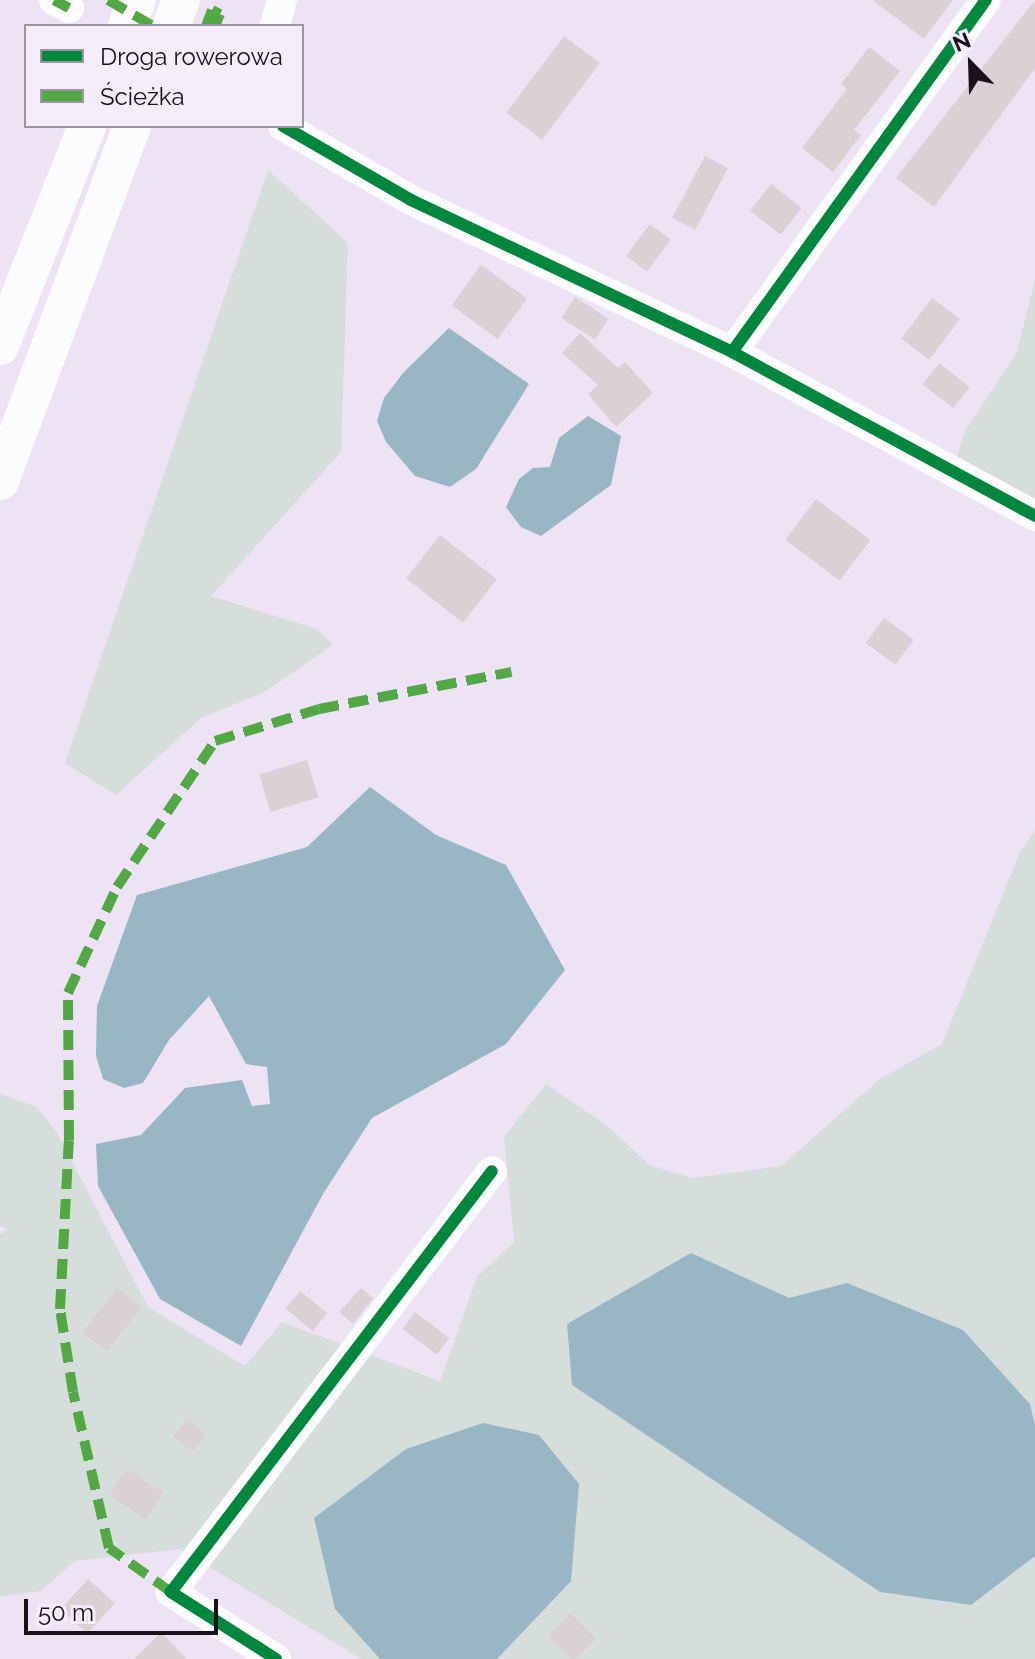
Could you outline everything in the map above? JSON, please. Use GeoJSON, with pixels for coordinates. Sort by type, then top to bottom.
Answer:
{"type":"FeatureCollection","features":[{"type":"Feature","properties":{"kind":"main road"},"geometry":{"type":"LineString","coordinates":[[128,24],[137,0]]}},
{"type":"Feature","properties":{"kind":"main road"},"geometry":{"type":"LineString","coordinates":[[172,24],[181,0]]}},
{"type":"Feature","properties":{"kind":"main road"},"geometry":{"type":"LineString","coordinates":[[0,346],[86,128]]}},
{"type":"Feature","properties":{"kind":"main road"},"geometry":{"type":"LineString","coordinates":[[0,481],[131,128]]}},
{"type":"Feature","properties":{"kind":"street"},"geometry":{"type":"LineString","coordinates":[[276,24],[282,0]]}},
{"type":"Feature","properties":{"kind":"street"},"geometry":{"type":"LineString","coordinates":[[732,352],[986,0]]}},
{"type":"Feature","properties":{"kind":"street"},"geometry":{"type":"LineString","coordinates":[[286,128],[411,200],[732,352],[1035,516]]}},
{"type":"Feature","properties":{"kind":"street"},"geometry":{"type":"LineString","coordinates":[[276,1659],[171,1592],[492,1171]]}},
{"type":"Feature","properties":{"kind":"shaded area"},"geometry":{"type":"Polygon","coordinates":[[[268,170],[348,243],[341,452],[211,596],[317,629],[333,645],[263,693],[201,718],[116,795],[65,763],[268,170]]]}},
{"type":"Feature","properties":{"kind":"shaded area"},"geometry":{"type":"Polygon","coordinates":[[[1035,279],[1035,499],[956,461],[965,431],[1017,352],[1035,279]]]}},
{"type":"Feature","properties":{"kind":"shaded area"},"geometry":{"type":"Polygon","coordinates":[[[1035,830],[1035,1659],[361,1659],[180,1549],[75,1561],[41,1591],[0,1597],[0,1234],[7,1229],[0,1226],[0,1094],[37,1107],[56,1131],[148,1307],[245,1366],[282,1322],[440,1381],[477,1277],[514,1242],[504,1137],[546,1084],[609,1127],[649,1165],[693,1178],[781,1166],[880,1079],[942,1044],[1019,854],[1035,830]]]}},
{"type":"Feature","properties":{"kind":"water"},"geometry":{"type":"Polygon","coordinates":[[[449,328],[529,384],[476,469],[450,487],[415,476],[386,442],[377,421],[384,398],[404,372],[449,328]]]}},
{"type":"Feature","properties":{"kind":"water"},"geometry":{"type":"Polygon","coordinates":[[[588,416],[621,436],[611,485],[541,536],[521,527],[506,507],[519,479],[533,468],[550,467],[559,438],[588,416]]]}},
{"type":"Feature","properties":{"kind":"water"},"geometry":{"type":"Polygon","coordinates":[[[370,787],[436,835],[506,865],[565,970],[506,1044],[372,1118],[323,1194],[241,1346],[160,1299],[98,1186],[96,1144],[141,1135],[185,1088],[242,1080],[252,1106],[270,1104],[267,1067],[246,1064],[209,996],[169,1040],[143,1083],[124,1088],[103,1079],[96,1056],[97,1006],[137,895],[307,847],[370,787]]]}},
{"type":"Feature","properties":{"kind":"water"},"geometry":{"type":"Polygon","coordinates":[[[691,1253],[789,1298],[847,1283],[963,1330],[1030,1404],[1035,1425],[1035,1556],[971,1605],[880,1592],[572,1385],[567,1324],[691,1253]]]}},
{"type":"Feature","properties":{"kind":"water"},"geometry":{"type":"Polygon","coordinates":[[[483,1423],[539,1435],[579,1484],[571,1581],[497,1659],[380,1659],[335,1609],[314,1518],[406,1449],[483,1423]]]}},
{"type":"Feature","properties":{"kind":"building"},"geometry":{"type":"Polygon","coordinates":[[[872,0],[953,0],[924,39],[872,0]]]}},
{"type":"Feature","properties":{"kind":"building"},"geometry":{"type":"Polygon","coordinates":[[[1035,0],[1035,68],[934,207],[896,178],[1035,0]]]}},
{"type":"Feature","properties":{"kind":"building"},"geometry":{"type":"Polygon","coordinates":[[[564,36],[600,63],[542,140],[506,113],[564,36]]]}},
{"type":"Feature","properties":{"kind":"building"},"geometry":{"type":"Polygon","coordinates":[[[869,47],[900,71],[854,130],[861,135],[833,172],[802,148],[847,89],[841,84],[869,47]]]}},
{"type":"Feature","properties":{"kind":"building"},"geometry":{"type":"Polygon","coordinates":[[[705,156],[728,168],[695,230],[672,218],[705,156]]]}},
{"type":"Feature","properties":{"kind":"building"},"geometry":{"type":"Polygon","coordinates":[[[771,184],[802,208],[781,235],[750,211],[771,184]]]}},
{"type":"Feature","properties":{"kind":"building"},"geometry":{"type":"Polygon","coordinates":[[[650,224],[671,240],[647,272],[626,256],[650,224]]]}},
{"type":"Feature","properties":{"kind":"building"},"geometry":{"type":"Polygon","coordinates":[[[481,265],[527,299],[498,339],[452,305],[481,265]]]}},
{"type":"Feature","properties":{"kind":"building"},"geometry":{"type":"Polygon","coordinates":[[[575,297],[609,319],[595,340],[561,318],[575,297]]]}},
{"type":"Feature","properties":{"kind":"building"},"geometry":{"type":"Polygon","coordinates":[[[932,298],[960,319],[929,360],[901,339],[932,298]]]}},
{"type":"Feature","properties":{"kind":"building"},"geometry":{"type":"Polygon","coordinates":[[[580,333],[618,368],[625,362],[653,393],[616,427],[588,394],[598,385],[562,353],[580,333]]]}},
{"type":"Feature","properties":{"kind":"building"},"geometry":{"type":"Polygon","coordinates":[[[939,363],[970,387],[953,408],[922,384],[939,363]]]}},
{"type":"Feature","properties":{"kind":"building"},"geometry":{"type":"Polygon","coordinates":[[[816,499],[870,540],[840,581],[785,540],[816,499]]]}},
{"type":"Feature","properties":{"kind":"building"},"geometry":{"type":"Polygon","coordinates":[[[440,535],[497,579],[463,623],[406,578],[440,535]]]}},
{"type":"Feature","properties":{"kind":"building"},"geometry":{"type":"Polygon","coordinates":[[[884,618],[914,640],[896,665],[866,643],[884,618]]]}},
{"type":"Feature","properties":{"kind":"building"},"geometry":{"type":"Polygon","coordinates":[[[307,760],[318,797],[271,812],[259,775],[307,760]]]}},
{"type":"Feature","properties":{"kind":"building"},"geometry":{"type":"Polygon","coordinates":[[[117,1288],[141,1307],[107,1351],[83,1332],[117,1288]]]}},
{"type":"Feature","properties":{"kind":"building"},"geometry":{"type":"Polygon","coordinates":[[[361,1288],[373,1298],[353,1324],[339,1312],[361,1288]]]}},
{"type":"Feature","properties":{"kind":"building"},"geometry":{"type":"Polygon","coordinates":[[[300,1291],[327,1313],[313,1331],[286,1309],[300,1291]]]}},
{"type":"Feature","properties":{"kind":"building"},"geometry":{"type":"Polygon","coordinates":[[[415,1312],[449,1338],[437,1355],[402,1329],[415,1312]]]}},
{"type":"Feature","properties":{"kind":"building"},"geometry":{"type":"Polygon","coordinates":[[[186,1419],[206,1434],[193,1452],[173,1437],[186,1419]]]}},
{"type":"Feature","properties":{"kind":"building"},"geometry":{"type":"Polygon","coordinates":[[[127,1469],[163,1492],[146,1519],[110,1496],[127,1469]]]}},
{"type":"Feature","properties":{"kind":"building"},"geometry":{"type":"Polygon","coordinates":[[[88,1579],[115,1603],[87,1634],[61,1609],[88,1579]]]}},
{"type":"Feature","properties":{"kind":"building"},"geometry":{"type":"Polygon","coordinates":[[[570,1613],[596,1638],[576,1659],[572,1659],[548,1636],[570,1613]]]}},
{"type":"Feature","properties":{"kind":"building"},"geometry":{"type":"Polygon","coordinates":[[[161,1632],[187,1659],[134,1659],[161,1632]]]}},
{"type":"Feature","properties":{"kind":"marked path"},"geometry":{"type":"LineString","coordinates":[[54,0],[69,8]]}},
{"type":"Feature","properties":{"kind":"marked path"},"geometry":{"type":"LineString","coordinates":[[108,0],[150,24]]}},
{"type":"Feature","properties":{"kind":"marked path"},"geometry":{"type":"LineString","coordinates":[[207,24],[212,10],[220,14],[216,24]]}},
{"type":"Feature","properties":{"kind":"marked path"},"geometry":{"type":"LineString","coordinates":[[171,1592],[109,1548],[73,1392],[60,1309],[69,1140],[68,993],[117,887],[215,741],[319,709],[511,672]]}},
{"type":"Feature","properties":{"kind":"cycle path"},"geometry":{"type":"LineString","coordinates":[[732,352],[986,0]]}},
{"type":"Feature","properties":{"kind":"cycle path"},"geometry":{"type":"LineString","coordinates":[[286,128],[411,200],[732,352],[1035,516]]}},
{"type":"Feature","properties":{"kind":"cycle path"},"geometry":{"type":"LineString","coordinates":[[276,1659],[171,1592],[492,1171]]}}]}
